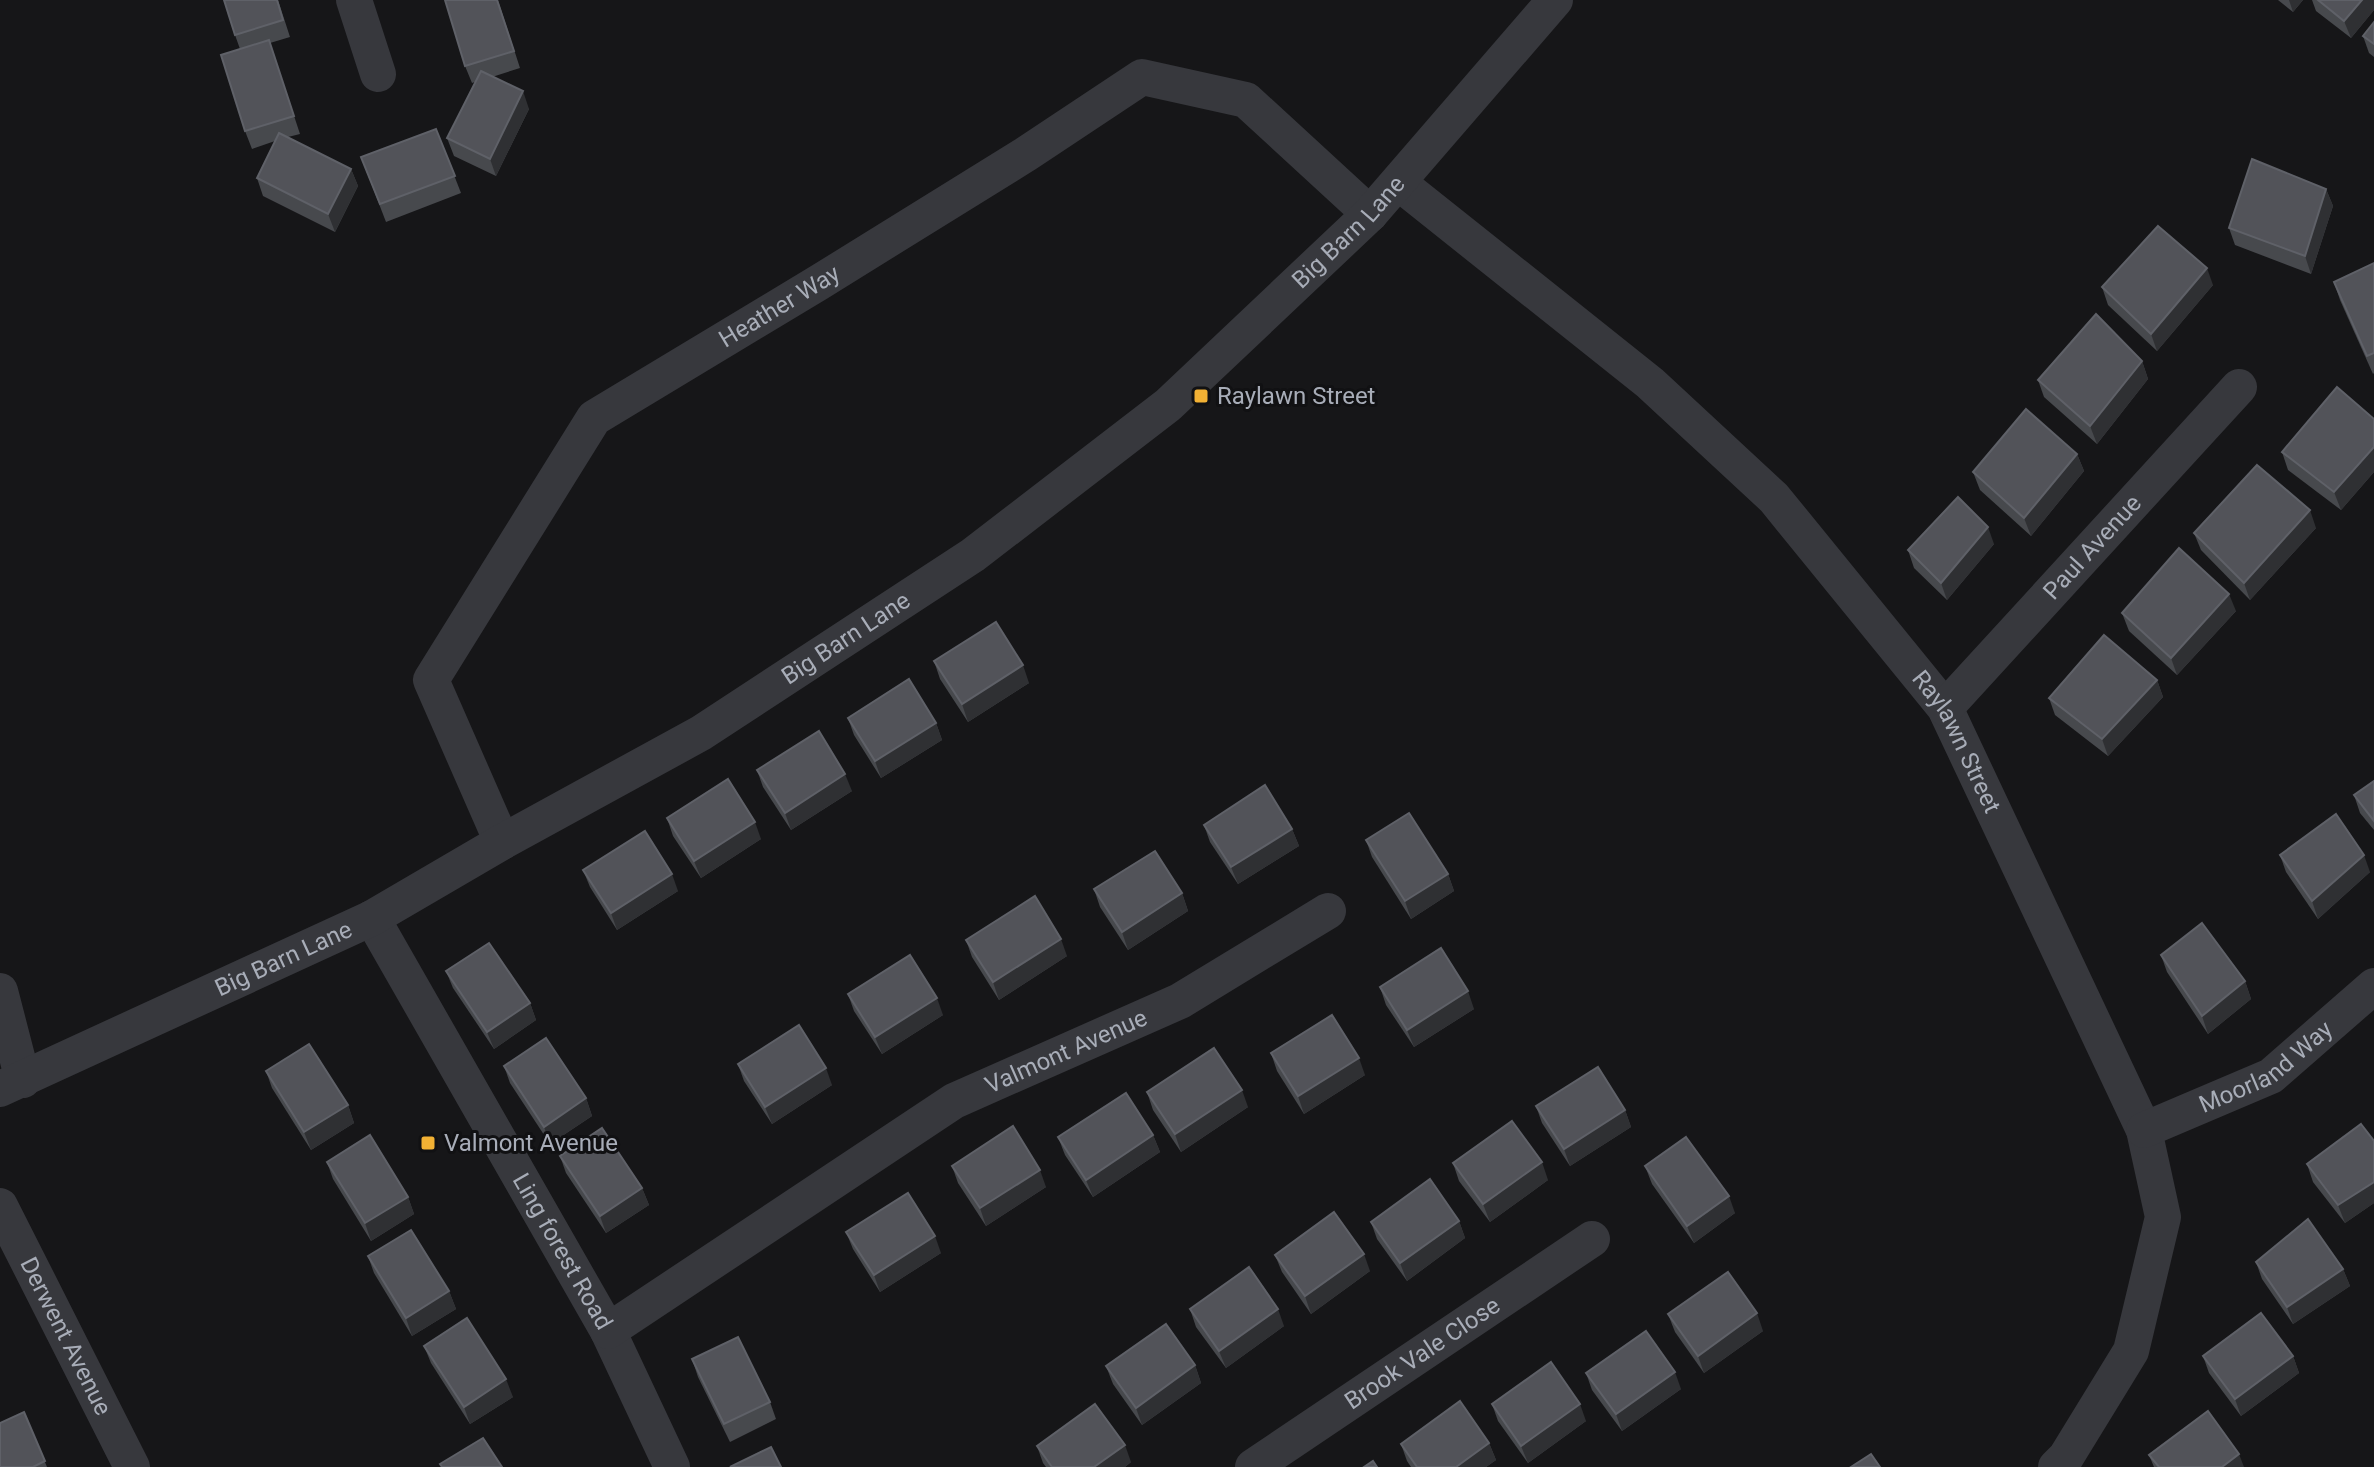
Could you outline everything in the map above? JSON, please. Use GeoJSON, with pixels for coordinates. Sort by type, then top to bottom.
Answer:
{"type":"FeatureCollection","features":[{"type":"Feature","properties":{"kind":"street"},"geometry":{"type":"LineString","coordinates":[[354,0],[378,74]]}},
{"type":"Feature","properties":{"kind":"street","name":"Big Barn Lane"},"geometry":{"type":"LineString","coordinates":[[11,1084],[372,918],[502,842],[701,733],[973,555],[1168,405],[1370,214],[1555,0]]}},
{"type":"Feature","properties":{"kind":"street","name":"Heather Way"},"geometry":{"type":"LineString","coordinates":[[502,842],[431,680],[594,418],[1026,154],[1142,77],[1246,100],[1370,214]]}},
{"type":"Feature","properties":{"kind":"street","name":"Raylawn Street"},"geometry":{"type":"LineString","coordinates":[[1399,183],[1650,383],[1774,498],[1945,708],[2144,1130],[2163,1217],[2131,1351],[2066,1457],[2056,1467]]}},
{"type":"Feature","properties":{"kind":"street","name":"Paul Avenue"},"geometry":{"type":"LineString","coordinates":[[1945,708],[2239,387]]}},
{"type":"Feature","properties":{"kind":"street","name":"Valmont Avenue"},"geometry":{"type":"LineString","coordinates":[[608,1331],[954,1101],[1180,1001],[1328,911]]}},
{"type":"Feature","properties":{"kind":"street","name":"Ling forest Road"},"geometry":{"type":"LineString","coordinates":[[372,918],[608,1331],[672,1467]]}},
{"type":"Feature","properties":{"kind":"street","name":"Moorland Way"},"geometry":{"type":"LineString","coordinates":[[2144,1130],[2271,1076],[2374,986]]}},
{"type":"Feature","properties":{"kind":"street"},"geometry":{"type":"LineString","coordinates":[[0,991],[11,1084]]}},
{"type":"Feature","properties":{"kind":"street","name":"Derwent Avenue"},"geometry":{"type":"LineString","coordinates":[[0,1206],[132,1467]]}},
{"type":"Feature","properties":{"kind":"street","name":"Brook Vale Close"},"geometry":{"type":"LineString","coordinates":[[1253,1467],[1592,1239]]}},
{"type":"Feature","properties":{"kind":"building"},"geometry":{"type":"Polygon","coordinates":[[[224,0],[277,0],[283,20],[235,35],[224,0]]]}},
{"type":"Feature","properties":{"kind":"building"},"geometry":{"type":"Polygon","coordinates":[[[445,0],[497,0],[514,51],[465,66],[445,0]]]}},
{"type":"Feature","properties":{"kind":"building"},"geometry":{"type":"Polygon","coordinates":[[[2318,0],[2362,0],[2344,21],[2318,0]]]}},
{"type":"Feature","properties":{"kind":"building"},"geometry":{"type":"Polygon","coordinates":[[[2374,22],[2374,44],[2363,36],[2374,22]]]}},
{"type":"Feature","properties":{"kind":"building"},"geometry":{"type":"Polygon","coordinates":[[[269,40],[294,116],[245,131],[221,55],[269,40]]]}},
{"type":"Feature","properties":{"kind":"building"},"geometry":{"type":"Polygon","coordinates":[[[481,71],[523,91],[490,159],[447,138],[481,71]]]}},
{"type":"Feature","properties":{"kind":"building"},"geometry":{"type":"Polygon","coordinates":[[[436,129],[455,176],[380,204],[361,157],[436,129]]]}},
{"type":"Feature","properties":{"kind":"building"},"geometry":{"type":"Polygon","coordinates":[[[279,133],[351,169],[328,214],[257,178],[279,133]]]}},
{"type":"Feature","properties":{"kind":"building"},"geometry":{"type":"Polygon","coordinates":[[[2252,159],[2326,189],[2305,256],[2229,228],[2252,159]]]}},
{"type":"Feature","properties":{"kind":"building"},"geometry":{"type":"Polygon","coordinates":[[[2158,226],[2207,268],[2151,334],[2102,287],[2158,226]]]}},
{"type":"Feature","properties":{"kind":"building"},"geometry":{"type":"Polygon","coordinates":[[[2374,263],[2374,353],[2367,356],[2334,282],[2374,263]]]}},
{"type":"Feature","properties":{"kind":"building"},"geometry":{"type":"Polygon","coordinates":[[[2096,314],[2142,361],[2090,426],[2038,380],[2096,314]]]}},
{"type":"Feature","properties":{"kind":"building"},"geometry":{"type":"Polygon","coordinates":[[[2337,387],[2374,419],[2374,447],[2334,492],[2282,452],[2337,387]]]}},
{"type":"Feature","properties":{"kind":"building"},"geometry":{"type":"Polygon","coordinates":[[[2026,409],[2077,454],[2024,518],[1973,472],[2026,409]]]}},
{"type":"Feature","properties":{"kind":"building"},"geometry":{"type":"Polygon","coordinates":[[[2257,465],[2310,510],[2244,583],[2194,533],[2257,465]]]}},
{"type":"Feature","properties":{"kind":"building"},"geometry":{"type":"Polygon","coordinates":[[[1958,497],[1988,527],[1941,583],[1908,550],[1958,497]]]}},
{"type":"Feature","properties":{"kind":"building"},"geometry":{"type":"Polygon","coordinates":[[[2179,548],[2229,594],[2171,658],[2122,613],[2179,548]]]}},
{"type":"Feature","properties":{"kind":"building"},"geometry":{"type":"Polygon","coordinates":[[[996,622],[1023,665],[962,704],[934,661],[996,622]]]}},
{"type":"Feature","properties":{"kind":"building"},"geometry":{"type":"Polygon","coordinates":[[[2104,635],[2157,680],[2102,739],[2049,698],[2104,635]]]}},
{"type":"Feature","properties":{"kind":"building"},"geometry":{"type":"Polygon","coordinates":[[[909,679],[936,723],[875,761],[848,718],[909,679]]]}},
{"type":"Feature","properties":{"kind":"building"},"geometry":{"type":"Polygon","coordinates":[[[819,731],[845,774],[785,813],[757,770],[819,731]]]}},
{"type":"Feature","properties":{"kind":"building"},"geometry":{"type":"Polygon","coordinates":[[[728,779],[755,822],[694,861],[667,818],[728,779]]]}},
{"type":"Feature","properties":{"kind":"building"},"geometry":{"type":"Polygon","coordinates":[[[2374,781],[2374,821],[2354,795],[2374,781]]]}},
{"type":"Feature","properties":{"kind":"building"},"geometry":{"type":"Polygon","coordinates":[[[1265,785],[1292,829],[1231,867],[1204,825],[1265,785]]]}},
{"type":"Feature","properties":{"kind":"building"},"geometry":{"type":"Polygon","coordinates":[[[1409,813],[1448,874],[1405,901],[1366,840],[1409,813]]]}},
{"type":"Feature","properties":{"kind":"building"},"geometry":{"type":"Polygon","coordinates":[[[2336,814],[2364,855],[2312,901],[2280,855],[2336,814]]]}},
{"type":"Feature","properties":{"kind":"building"},"geometry":{"type":"Polygon","coordinates":[[[645,831],[672,874],[611,913],[583,870],[645,831]]]}},
{"type":"Feature","properties":{"kind":"building"},"geometry":{"type":"Polygon","coordinates":[[[1155,851],[1182,893],[1122,932],[1094,889],[1155,851]]]}},
{"type":"Feature","properties":{"kind":"building"},"geometry":{"type":"Polygon","coordinates":[[[1035,896],[1061,939],[993,982],[966,940],[1035,896]]]}},
{"type":"Feature","properties":{"kind":"building"},"geometry":{"type":"Polygon","coordinates":[[[2202,923],[2245,981],[2202,1016],[2161,955],[2202,923]]]}},
{"type":"Feature","properties":{"kind":"building"},"geometry":{"type":"Polygon","coordinates":[[[489,943],[530,1003],[487,1032],[446,971],[489,943]]]}},
{"type":"Feature","properties":{"kind":"building"},"geometry":{"type":"Polygon","coordinates":[[[1441,948],[1468,991],[1407,1030],[1380,987],[1441,948]]]}},
{"type":"Feature","properties":{"kind":"building"},"geometry":{"type":"Polygon","coordinates":[[[910,955],[937,998],[875,1037],[848,994],[910,955]]]}},
{"type":"Feature","properties":{"kind":"building"},"geometry":{"type":"Polygon","coordinates":[[[1332,1015],[1359,1058],[1298,1096],[1271,1053],[1332,1015]]]}},
{"type":"Feature","properties":{"kind":"building"},"geometry":{"type":"Polygon","coordinates":[[[799,1025],[826,1068],[765,1107],[738,1064],[799,1025]]]}},
{"type":"Feature","properties":{"kind":"building"},"geometry":{"type":"Polygon","coordinates":[[[546,1038],[586,1098],[544,1127],[504,1066],[546,1038]]]}},
{"type":"Feature","properties":{"kind":"building"},"geometry":{"type":"Polygon","coordinates":[[[309,1044],[348,1105],[304,1132],[266,1071],[309,1044]]]}},
{"type":"Feature","properties":{"kind":"building"},"geometry":{"type":"Polygon","coordinates":[[[1214,1048],[1242,1090],[1175,1134],[1147,1092],[1214,1048]]]}},
{"type":"Feature","properties":{"kind":"building"},"geometry":{"type":"Polygon","coordinates":[[[1598,1067],[1625,1110],[1564,1149],[1536,1106],[1598,1067]]]}},
{"type":"Feature","properties":{"kind":"building"},"geometry":{"type":"Polygon","coordinates":[[[1126,1093],[1153,1135],[1086,1180],[1058,1137],[1126,1093]]]}},
{"type":"Feature","properties":{"kind":"building"},"geometry":{"type":"Polygon","coordinates":[[[1512,1121],[1542,1162],[1483,1204],[1453,1163],[1512,1121]]]}},
{"type":"Feature","properties":{"kind":"building"},"geometry":{"type":"Polygon","coordinates":[[[2361,1124],[2374,1141],[2374,1182],[2338,1205],[2307,1164],[2361,1124]]]}},
{"type":"Feature","properties":{"kind":"building"},"geometry":{"type":"Polygon","coordinates":[[[1013,1126],[1040,1170],[980,1208],[952,1166],[1013,1126]]]}},
{"type":"Feature","properties":{"kind":"building"},"geometry":{"type":"Polygon","coordinates":[[[602,1128],[642,1188],[600,1216],[560,1156],[602,1128]]]}},
{"type":"Feature","properties":{"kind":"building"},"geometry":{"type":"Polygon","coordinates":[[[370,1135],[408,1197],[365,1223],[327,1162],[370,1135]]]}},
{"type":"Feature","properties":{"kind":"building"},"geometry":{"type":"Polygon","coordinates":[[[1686,1137],[1729,1196],[1687,1226],[1645,1166],[1686,1137]]]}},
{"type":"Feature","properties":{"kind":"building"},"geometry":{"type":"Polygon","coordinates":[[[1430,1179],[1459,1221],[1400,1263],[1371,1222],[1430,1179]]]}},
{"type":"Feature","properties":{"kind":"building"},"geometry":{"type":"Polygon","coordinates":[[[908,1193],[935,1236],[874,1275],[846,1232],[908,1193]]]}},
{"type":"Feature","properties":{"kind":"building"},"geometry":{"type":"Polygon","coordinates":[[[1334,1212],[1364,1254],[1305,1296],[1275,1255],[1334,1212]]]}},
{"type":"Feature","properties":{"kind":"building"},"geometry":{"type":"Polygon","coordinates":[[[2308,1219],[2343,1269],[2287,1307],[2256,1262],[2308,1219]]]}},
{"type":"Feature","properties":{"kind":"building"},"geometry":{"type":"Polygon","coordinates":[[[411,1230],[449,1291],[406,1318],[368,1256],[411,1230]]]}},
{"type":"Feature","properties":{"kind":"building"},"geometry":{"type":"Polygon","coordinates":[[[1249,1267],[1278,1309],[1219,1351],[1190,1309],[1249,1267]]]}},
{"type":"Feature","properties":{"kind":"building"},"geometry":{"type":"Polygon","coordinates":[[[1728,1272],[1757,1313],[1698,1356],[1668,1314],[1728,1272]]]}},
{"type":"Feature","properties":{"kind":"building"},"geometry":{"type":"Polygon","coordinates":[[[2261,1313],[2293,1356],[2235,1399],[2203,1356],[2261,1313]]]}},
{"type":"Feature","properties":{"kind":"building"},"geometry":{"type":"Polygon","coordinates":[[[467,1318],[506,1379],[464,1407],[424,1346],[467,1318]]]}},
{"type":"Feature","properties":{"kind":"building"},"geometry":{"type":"Polygon","coordinates":[[[1166,1324],[1195,1365],[1136,1408],[1106,1366],[1166,1324]]]}},
{"type":"Feature","properties":{"kind":"building"},"geometry":{"type":"Polygon","coordinates":[[[1646,1331],[1675,1372],[1616,1414],[1586,1373],[1646,1331]]]}},
{"type":"Feature","properties":{"kind":"building"},"geometry":{"type":"Polygon","coordinates":[[[738,1337],[770,1402],[724,1424],[692,1359],[738,1337]]]}},
{"type":"Feature","properties":{"kind":"building"},"geometry":{"type":"Polygon","coordinates":[[[1551,1362],[1580,1404],[1521,1446],[1492,1404],[1551,1362]]]}},
{"type":"Feature","properties":{"kind":"building"},"geometry":{"type":"Polygon","coordinates":[[[1460,1401],[1489,1443],[1456,1467],[1417,1467],[1401,1444],[1460,1401]]]}},
{"type":"Feature","properties":{"kind":"building"},"geometry":{"type":"Polygon","coordinates":[[[1095,1404],[1125,1445],[1094,1467],[1052,1467],[1037,1446],[1095,1404]]]}},
{"type":"Feature","properties":{"kind":"building"},"geometry":{"type":"Polygon","coordinates":[[[2208,1411],[2239,1454],[2222,1467],[2159,1467],[2149,1455],[2208,1411]]]}},
{"type":"Feature","properties":{"kind":"building"},"geometry":{"type":"Polygon","coordinates":[[[24,1412],[45,1461],[33,1467],[0,1467],[0,1423],[24,1412]]]}},
{"type":"Feature","properties":{"kind":"building"},"geometry":{"type":"Polygon","coordinates":[[[483,1438],[502,1467],[442,1467],[440,1464],[483,1438]]]}},
{"type":"Feature","properties":{"kind":"building"},"geometry":{"type":"Polygon","coordinates":[[[771,1447],[781,1467],[730,1467],[771,1447]]]}},
{"type":"Feature","properties":{"kind":"building"},"geometry":{"type":"Polygon","coordinates":[[[1871,1454],[1880,1467],[1851,1467],[1871,1454]]]}},
{"type":"Feature","properties":{"kind":"place","name":"Raylawn Street"},"geometry":{"type":"Point","coordinates":[1201,396]}},
{"type":"Feature","properties":{"kind":"place","name":"Valmont Avenue"},"geometry":{"type":"Point","coordinates":[428,1143]}}]}
